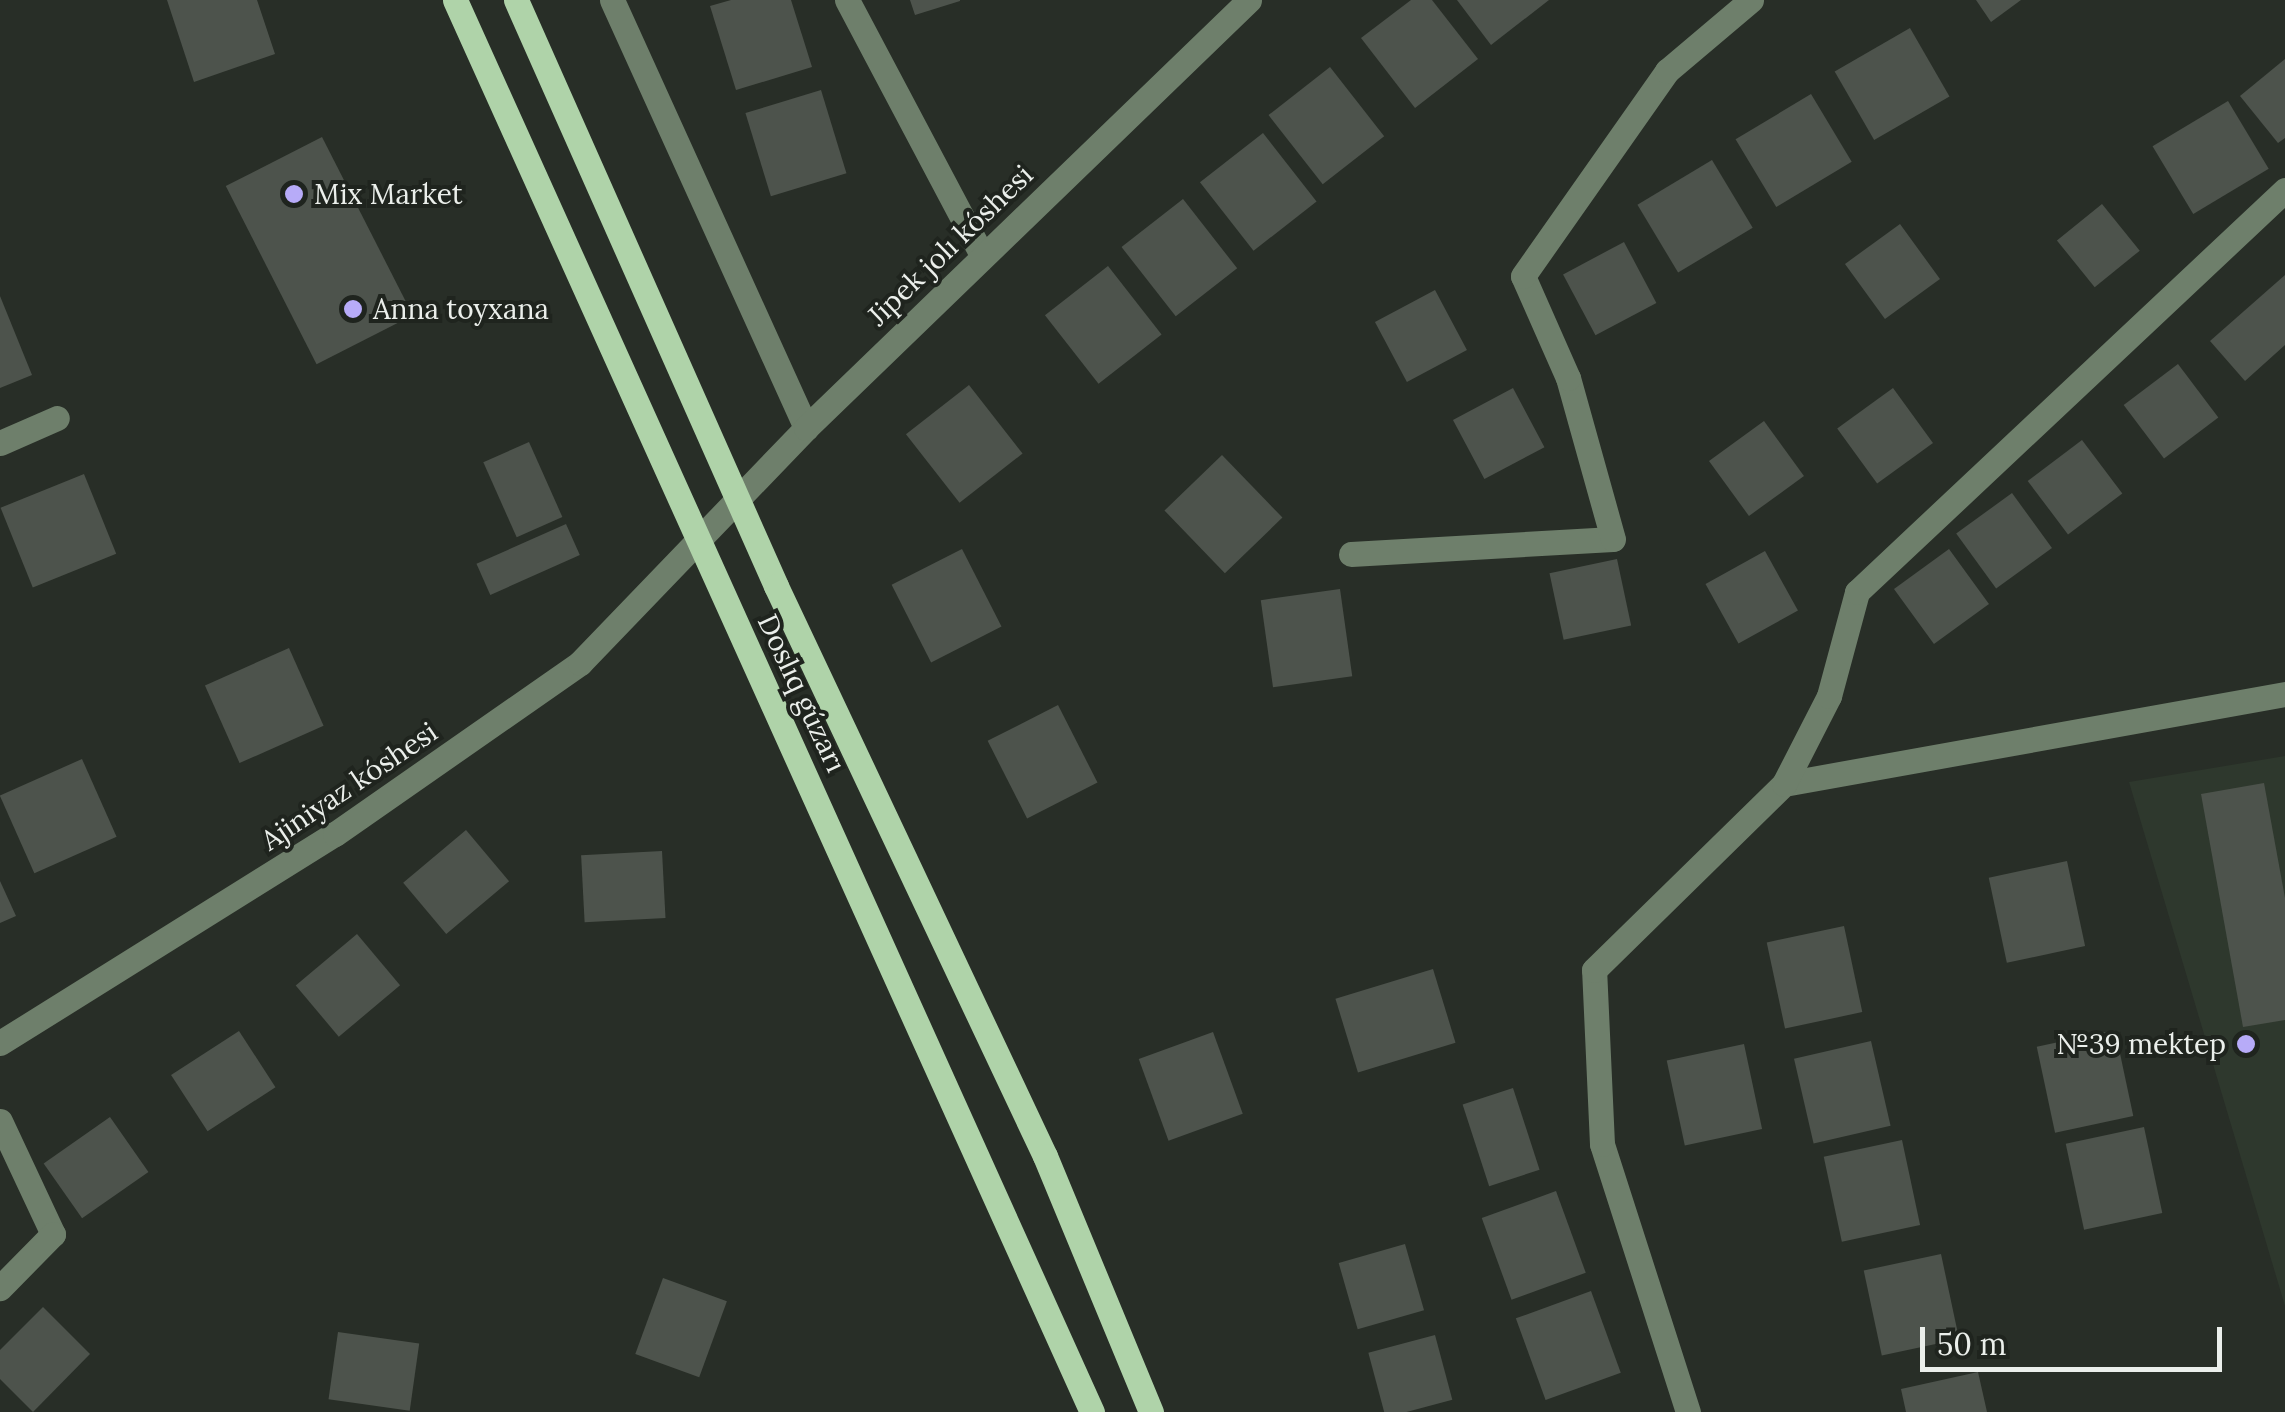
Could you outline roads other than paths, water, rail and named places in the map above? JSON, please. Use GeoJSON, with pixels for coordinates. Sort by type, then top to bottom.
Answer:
{"type":"FeatureCollection","features":[{"type":"Feature","properties":{"kind":"main road","name":"Doslıq gúzarı"},"geometry":{"type":"LineString","coordinates":[[456,0],[1092,1412]]}},
{"type":"Feature","properties":{"kind":"main road","name":"Doslıq gúzarı"},"geometry":{"type":"LineString","coordinates":[[516,0],[1045,1156],[1151,1412]]}},
{"type":"Feature","properties":{"kind":"street"},"geometry":{"type":"LineString","coordinates":[[612,0],[806,428]]}},
{"type":"Feature","properties":{"kind":"street"},"geometry":{"type":"LineString","coordinates":[[847,0],[982,254]]}},
{"type":"Feature","properties":{"kind":"street","name":"Jipek jolı kóshesi"},"geometry":{"type":"LineString","coordinates":[[700,540],[806,428],[982,254],[1249,0]]}},
{"type":"Feature","properties":{"kind":"street"},"geometry":{"type":"LineString","coordinates":[[1351,554],[1612,539],[1568,378],[1523,276],[1668,70],[1751,0]]}},
{"type":"Feature","properties":{"kind":"street"},"geometry":{"type":"LineString","coordinates":[[1688,1412],[1602,1144],[1594,970],[1784,784],[1829,696],[1858,592],[2285,190]]}},
{"type":"Feature","properties":{"kind":"street"},"geometry":{"type":"LineString","coordinates":[[0,443],[57,418]]}},
{"type":"Feature","properties":{"kind":"street","name":"Ajiniyaz kóshesi"},"geometry":{"type":"LineString","coordinates":[[0,1043],[334,834],[580,663],[700,540]]}},
{"type":"Feature","properties":{"kind":"street"},"geometry":{"type":"LineString","coordinates":[[1784,784],[2285,694]]}},
{"type":"Feature","properties":{"kind":"street"},"geometry":{"type":"LineString","coordinates":[[0,1121],[53,1234],[0,1288]]}},
{"type":"Feature","properties":{"kind":"place","name":"Mix Market"},"geometry":{"type":"Point","coordinates":[294,194]}},
{"type":"Feature","properties":{"kind":"place","name":"Anna toyxana"},"geometry":{"type":"Point","coordinates":[353,309]}},
{"type":"Feature","properties":{"kind":"place","name":"№39 mektep"},"geometry":{"type":"Point","coordinates":[2246,1044]}}]}
